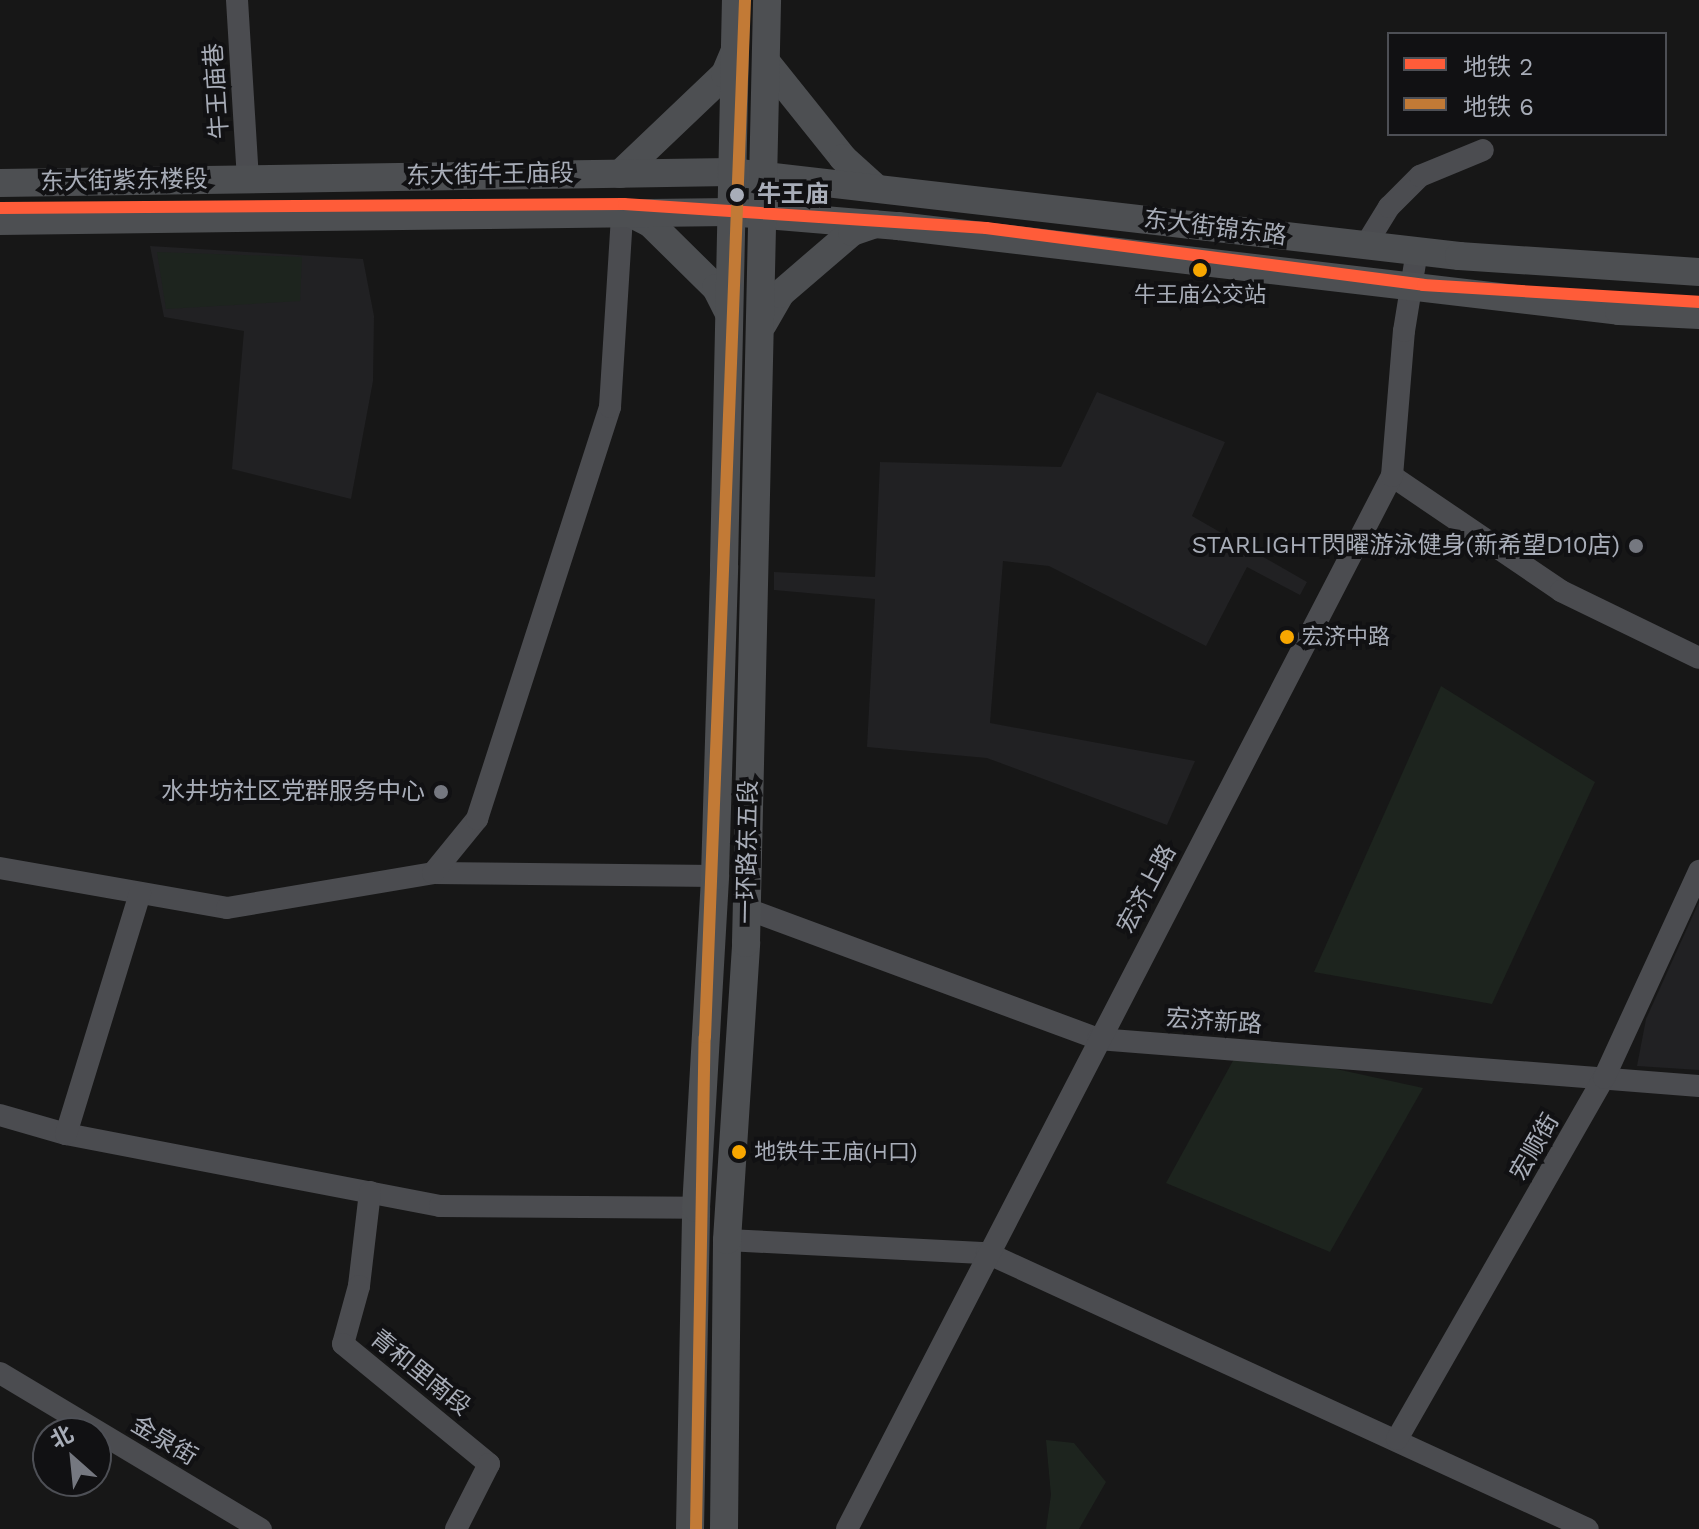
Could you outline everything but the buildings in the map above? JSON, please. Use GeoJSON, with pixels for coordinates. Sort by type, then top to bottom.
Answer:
{"type":"FeatureCollection","features":[{"type":"Feature","properties":{"kind":"main road","name":"一环路东五段"},"geometry":{"type":"LineString","coordinates":[[690,1529],[696,1208],[715,876],[736,0]]}},
{"type":"Feature","properties":{"kind":"main road","name":"一环路东五段"},"geometry":{"type":"LineString","coordinates":[[727,1528],[727,1240],[747,909],[767,174],[767,0]]}},
{"type":"Feature","properties":{"kind":"main road"},"geometry":{"type":"LineString","coordinates":[[620,174],[725,74],[735,52]]}},
{"type":"Feature","properties":{"kind":"main road"},"geometry":{"type":"LineString","coordinates":[[767,63],[843,158],[875,187]]}},
{"type":"Feature","properties":{"kind":"main road","name":"东大街牛王庙段"},"geometry":{"type":"LineString","coordinates":[[248,179],[731,172]]}},
{"type":"Feature","properties":{"kind":"main road","name":"东大街锦东路"},"geometry":{"type":"LineString","coordinates":[[731,172],[1558,266],[1699,272]]}},
{"type":"Feature","properties":{"kind":"main road","name":"东大街紫东楼段"},"geometry":{"type":"LineString","coordinates":[[0,183],[248,179]]}},
{"type":"Feature","properties":{"kind":"main road","name":"东大街牛王庙段"},"geometry":{"type":"LineString","coordinates":[[251,219],[730,212]]}},
{"type":"Feature","properties":{"kind":"main road","name":"东大街锦东路"},"geometry":{"type":"LineString","coordinates":[[730,212],[875,224],[1410,289],[1699,315]]}},
{"type":"Feature","properties":{"kind":"main road"},"geometry":{"type":"LineString","coordinates":[[626,214],[650,223],[716,288],[728,312]]}},
{"type":"Feature","properties":{"kind":"main road","name":"东大街紫东楼段"},"geometry":{"type":"LineString","coordinates":[[0,221],[251,219]]}},
{"type":"Feature","properties":{"kind":"main road"},"geometry":{"type":"LineString","coordinates":[[763,324],[780,294],[852,232],[875,224]]}},
{"type":"Feature","properties":{"kind":"street","name":"牛王庙巷"},"geometry":{"type":"LineString","coordinates":[[237,0],[248,179]]}},
{"type":"Feature","properties":{"kind":"street"},"geometry":{"type":"LineString","coordinates":[[1365,246],[1389,207],[1420,176],[1483,150]]}},
{"type":"Feature","properties":{"kind":"street"},"geometry":{"type":"LineString","coordinates":[[433,873],[477,819],[610,407],[626,214]]}},
{"type":"Feature","properties":{"kind":"street","name":"宏济上路"},"geometry":{"type":"LineString","coordinates":[[847,1529],[987,1253],[1392,476],[1410,289],[1417,251]]}},
{"type":"Feature","properties":{"kind":"street"},"geometry":{"type":"LineString","coordinates":[[1392,476],[1561,591],[1699,658]]}},
{"type":"Feature","properties":{"kind":"street"},"geometry":{"type":"LineString","coordinates":[[0,868],[227,908],[433,873],[715,876]]}},
{"type":"Feature","properties":{"kind":"street","name":"宏顺街"},"geometry":{"type":"LineString","coordinates":[[1397,1439],[1604,1078],[1699,871]]}},
{"type":"Feature","properties":{"kind":"street"},"geometry":{"type":"LineString","coordinates":[[66,1134],[140,893]]}},
{"type":"Feature","properties":{"kind":"street","name":"宏济新路"},"geometry":{"type":"LineString","coordinates":[[747,909],[1098,1039],[1699,1086]]}},
{"type":"Feature","properties":{"kind":"street"},"geometry":{"type":"LineString","coordinates":[[0,1115],[66,1134],[440,1206],[696,1208]]}},
{"type":"Feature","properties":{"kind":"street","name":"青和里南段"},"geometry":{"type":"LineString","coordinates":[[370,1192],[359,1286],[343,1344],[489,1464],[456,1529]]}},
{"type":"Feature","properties":{"kind":"street"},"geometry":{"type":"LineString","coordinates":[[727,1240],[987,1253],[1588,1529]]}},
{"type":"Feature","properties":{"kind":"street","name":"金泉街"},"geometry":{"type":"LineString","coordinates":[[0,1373],[261,1529]]}},
{"type":"Feature","properties":{"kind":"shaded area"},"geometry":{"type":"Polygon","coordinates":[[[150,246],[363,259],[374,316],[373,381],[351,499],[232,469],[244,331],[164,317],[150,246]]]}},
{"type":"Feature","properties":{"kind":"shaded area"},"geometry":{"type":"Polygon","coordinates":[[[157,252],[302,257],[300,301],[166,309],[157,252]]]}},
{"type":"Feature","properties":{"kind":"shaded area"},"geometry":{"type":"Polygon","coordinates":[[[1097,392],[1225,442],[1192,516],[1307,582],[1300,595],[1247,567],[1206,646],[1049,566],[1003,561],[990,723],[1195,761],[1167,825],[987,758],[867,747],[875,599],[774,590],[774,572],[875,577],[880,462],[1061,467],[1097,392]]]}},
{"type":"Feature","properties":{"kind":"shaded area"},"geometry":{"type":"Polygon","coordinates":[[[1441,686],[1595,782],[1492,1004],[1314,972],[1441,686]]]}},
{"type":"Feature","properties":{"kind":"shaded area"},"geometry":{"type":"Polygon","coordinates":[[[1699,902],[1699,1070],[1637,1066],[1646,1019],[1699,902]]]}},
{"type":"Feature","properties":{"kind":"shaded area"},"geometry":{"type":"Polygon","coordinates":[[[1240,1048],[1423,1088],[1330,1252],[1166,1183],[1240,1048]]]}},
{"type":"Feature","properties":{"kind":"shaded area"},"geometry":{"type":"Polygon","coordinates":[[[1046,1440],[1074,1443],[1106,1482],[1079,1529],[1046,1529],[1051,1495],[1046,1440]]]}},
{"type":"Feature","properties":{"kind":"metro line","name":"6"},"geometry":{"type":"LineString","coordinates":[[696,1529],[705,1037],[745,0]]}},
{"type":"Feature","properties":{"kind":"metro line","name":"2"},"geometry":{"type":"LineString","coordinates":[[0,208],[624,204],[986,228],[1423,285],[1699,302]]}},
{"type":"Feature","properties":{"kind":"place","name":"牛王庙"},"geometry":{"type":"Point","coordinates":[737,195]}},
{"type":"Feature","properties":{"kind":"place","name":"牛王庙公交站"},"geometry":{"type":"Point","coordinates":[1200,270]}},
{"type":"Feature","properties":{"kind":"place","name":"STARLIGHT閃曜游泳健身(新希望D10店)"},"geometry":{"type":"Point","coordinates":[1636,546]}},
{"type":"Feature","properties":{"kind":"place","name":"宏济中路"},"geometry":{"type":"Point","coordinates":[1287,637]}},
{"type":"Feature","properties":{"kind":"place","name":"水井坊社区党群服务中心"},"geometry":{"type":"Point","coordinates":[441,792]}},
{"type":"Feature","properties":{"kind":"place","name":"地铁牛王庙(H口)"},"geometry":{"type":"Point","coordinates":[739,1152]}}]}
